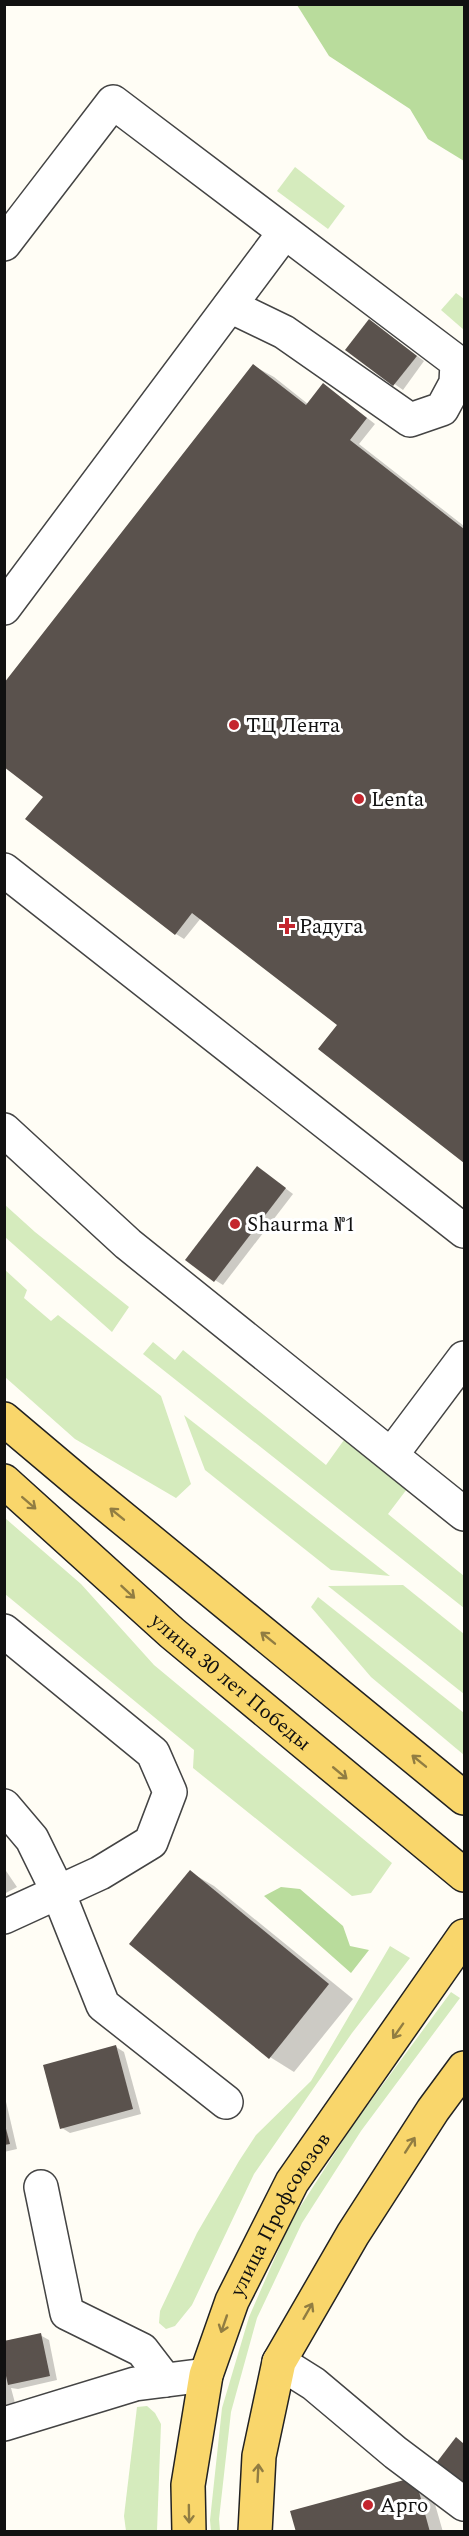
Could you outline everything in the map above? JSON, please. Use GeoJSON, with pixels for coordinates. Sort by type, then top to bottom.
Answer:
{"type":"FeatureCollection","features":[{"type":"Feature","properties":{"kind":"main road"},"geometry":{"type":"LineString","coordinates":[[4,1419],[465,1798]]}},
{"type":"Feature","properties":{"kind":"main road","name":"улица 30 лет Победы"},"geometry":{"type":"LineString","coordinates":[[4,1481],[172,1633],[465,1875]]}},
{"type":"Feature","properties":{"kind":"main road","name":"улица Профсоюзов"},"geometry":{"type":"LineString","coordinates":[[189,2532],[188,2485],[206,2375],[232,2301],[292,2182],[465,1936]]}},
{"type":"Feature","properties":{"kind":"main road"},"geometry":{"type":"LineString","coordinates":[[255,2532],[259,2456],[279,2362],[353,2234],[433,2110],[465,2068]]}},
{"type":"Feature","properties":{"kind":"lane"},"geometry":{"type":"LineString","coordinates":[[4,244],[113,102],[284,234],[457,362],[456,382],[442,409],[410,420],[284,332],[230,306]]}},
{"type":"Feature","properties":{"kind":"lane"},"geometry":{"type":"LineString","coordinates":[[4,608],[284,234]]}},
{"type":"Feature","properties":{"kind":"lane"},"geometry":{"type":"LineString","coordinates":[[4,870],[465,1231]]}},
{"type":"Feature","properties":{"kind":"lane"},"geometry":{"type":"LineString","coordinates":[[4,1130],[128,1244],[465,1514]]}},
{"type":"Feature","properties":{"kind":"lane"},"geometry":{"type":"LineString","coordinates":[[392,1454],[465,1358]]}},
{"type":"Feature","properties":{"kind":"lane"},"geometry":{"type":"LineString","coordinates":[[4,1631],[153,1753],[170,1792],[151,1842],[100,1873],[4,1917]]}},
{"type":"Feature","properties":{"kind":"lane"},"geometry":{"type":"LineString","coordinates":[[4,1806],[32,1839],[58,1892],[103,2005],[226,2102]]}},
{"type":"Feature","properties":{"kind":"lane"},"geometry":{"type":"LineString","coordinates":[[41,2187],[67,2313],[142,2350],[165,2380]]}},
{"type":"Feature","properties":{"kind":"lane"},"geometry":{"type":"LineString","coordinates":[[279,2362],[314,2384],[396,2453],[465,2504]]}},
{"type":"Feature","properties":{"kind":"lane"},"geometry":{"type":"LineString","coordinates":[[4,2424],[135,2384],[206,2375]]}},
{"type":"Feature","properties":{"kind":"green space"},"geometry":{"type":"Polygon","coordinates":[[[297,5],[464,5],[464,161],[428,139],[410,109],[329,56],[297,5]]]}},
{"type":"Feature","properties":{"kind":"green space"},"geometry":{"type":"Polygon","coordinates":[[[295,167],[345,206],[328,229],[277,191],[295,167]]]}},
{"type":"Feature","properties":{"kind":"green space"},"geometry":{"type":"Polygon","coordinates":[[[456,293],[464,299],[464,330],[441,310],[456,293]]]}},
{"type":"Feature","properties":{"kind":"green space"},"geometry":{"type":"Polygon","coordinates":[[[4,1204],[35,1232],[129,1307],[112,1332],[5,1237],[4,1204]]]}},
{"type":"Feature","properties":{"kind":"green space"},"geometry":{"type":"Polygon","coordinates":[[[4,1269],[27,1290],[24,1298],[51,1321],[58,1315],[161,1396],[191,1484],[176,1498],[75,1439],[5,1377],[4,1269]]]}},
{"type":"Feature","properties":{"kind":"green space"},"geometry":{"type":"Polygon","coordinates":[[[153,1342],[175,1360],[183,1350],[326,1465],[344,1440],[407,1489],[388,1514],[464,1576],[464,1608],[143,1354],[153,1342]]]}},
{"type":"Feature","properties":{"kind":"green space"},"geometry":{"type":"Polygon","coordinates":[[[184,1415],[390,1576],[331,1570],[205,1470],[184,1415]]]}},
{"type":"Feature","properties":{"kind":"green space"},"geometry":{"type":"Polygon","coordinates":[[[5,1518],[81,1584],[154,1665],[392,1863],[371,1893],[352,1896],[193,1768],[194,1750],[5,1594],[5,1518]]]}},
{"type":"Feature","properties":{"kind":"green space"},"geometry":{"type":"Polygon","coordinates":[[[403,1585],[464,1634],[464,1694],[328,1586],[403,1585]]]}},
{"type":"Feature","properties":{"kind":"green space"},"geometry":{"type":"Polygon","coordinates":[[[318,1597],[464,1713],[464,1755],[371,1677],[311,1607],[318,1597]]]}},
{"type":"Feature","properties":{"kind":"green space"},"geometry":{"type":"Polygon","coordinates":[[[281,1887],[300,1889],[343,1926],[350,1946],[369,1950],[351,1973],[264,1896],[281,1887]]]}},
{"type":"Feature","properties":{"kind":"green space"},"geometry":{"type":"Polygon","coordinates":[[[390,1946],[410,1958],[352,2033],[254,2174],[192,2305],[175,2326],[166,2329],[159,2323],[160,2311],[197,2233],[239,2161],[256,2135],[311,2081],[390,1946]]]}},
{"type":"Feature","properties":{"kind":"green space"},"geometry":{"type":"Polygon","coordinates":[[[451,1992],[460,1998],[361,2131],[302,2223],[257,2318],[231,2412],[219,2519],[220,2531],[211,2531],[210,2520],[222,2408],[249,2317],[291,2221],[353,2125],[451,1992]]]}},
{"type":"Feature","properties":{"kind":"green space"},"geometry":{"type":"Polygon","coordinates":[[[147,2406],[155,2413],[161,2424],[157,2531],[126,2531],[124,2516],[137,2407],[147,2406]]]}},
{"type":"Feature","properties":{"kind":"building"},"geometry":{"type":"Polygon","coordinates":[[[369,319],[417,356],[393,386],[345,350],[369,319]]]}},
{"type":"Feature","properties":{"kind":"building","name":"ТЦ Лента"},"geometry":{"type":"Polygon","coordinates":[[[253,364],[306,405],[323,383],[367,418],[350,440],[464,529],[464,1163],[318,1049],[337,1025],[192,913],[175,935],[25,819],[43,797],[4,767],[4,683],[253,364]]]}},
{"type":"Feature","properties":{"kind":"building","name":"Shaurma №1"},"geometry":{"type":"Polygon","coordinates":[[[257,1166],[286,1188],[214,1282],[185,1260],[257,1166]]]}},
{"type":"Feature","properties":{"kind":"building"},"geometry":{"type":"Polygon","coordinates":[[[190,1870],[329,1984],[269,2059],[129,1944],[190,1870]]]}},
{"type":"Feature","properties":{"kind":"building"},"geometry":{"type":"Polygon","coordinates":[[[116,2045],[133,2109],[60,2129],[43,2065],[116,2045]]]}},
{"type":"Feature","properties":{"kind":"building"},"geometry":{"type":"Polygon","coordinates":[[[4,2126],[10,2144],[4,2145],[4,2126]]]}},
{"type":"Feature","properties":{"kind":"building"},"geometry":{"type":"Polygon","coordinates":[[[41,2333],[50,2376],[8,2385],[4,2367],[4,2341],[41,2333]]]}},
{"type":"Feature","properties":{"kind":"building"},"geometry":{"type":"Polygon","coordinates":[[[456,2437],[464,2444],[464,2483],[437,2462],[456,2437]]]}},
{"type":"Feature","properties":{"kind":"building","name":"Арго"},"geometry":{"type":"Polygon","coordinates":[[[415,2477],[430,2532],[296,2532],[290,2511],[415,2477]]]}},
{"type":"Feature","properties":{"kind":"place","name":"ТЦ Лента"},"geometry":{"type":"Point","coordinates":[234,725]}},
{"type":"Feature","properties":{"kind":"place","name":"Lenta"},"geometry":{"type":"Point","coordinates":[359,799]}},
{"type":"Feature","properties":{"kind":"place","name":"Радуга"},"geometry":{"type":"Point","coordinates":[287,926]}},
{"type":"Feature","properties":{"kind":"place","name":"Shaurma №1"},"geometry":{"type":"Point","coordinates":[235,1224]}},
{"type":"Feature","properties":{"kind":"place","name":"Арго"},"geometry":{"type":"Point","coordinates":[368,2505]}}]}
